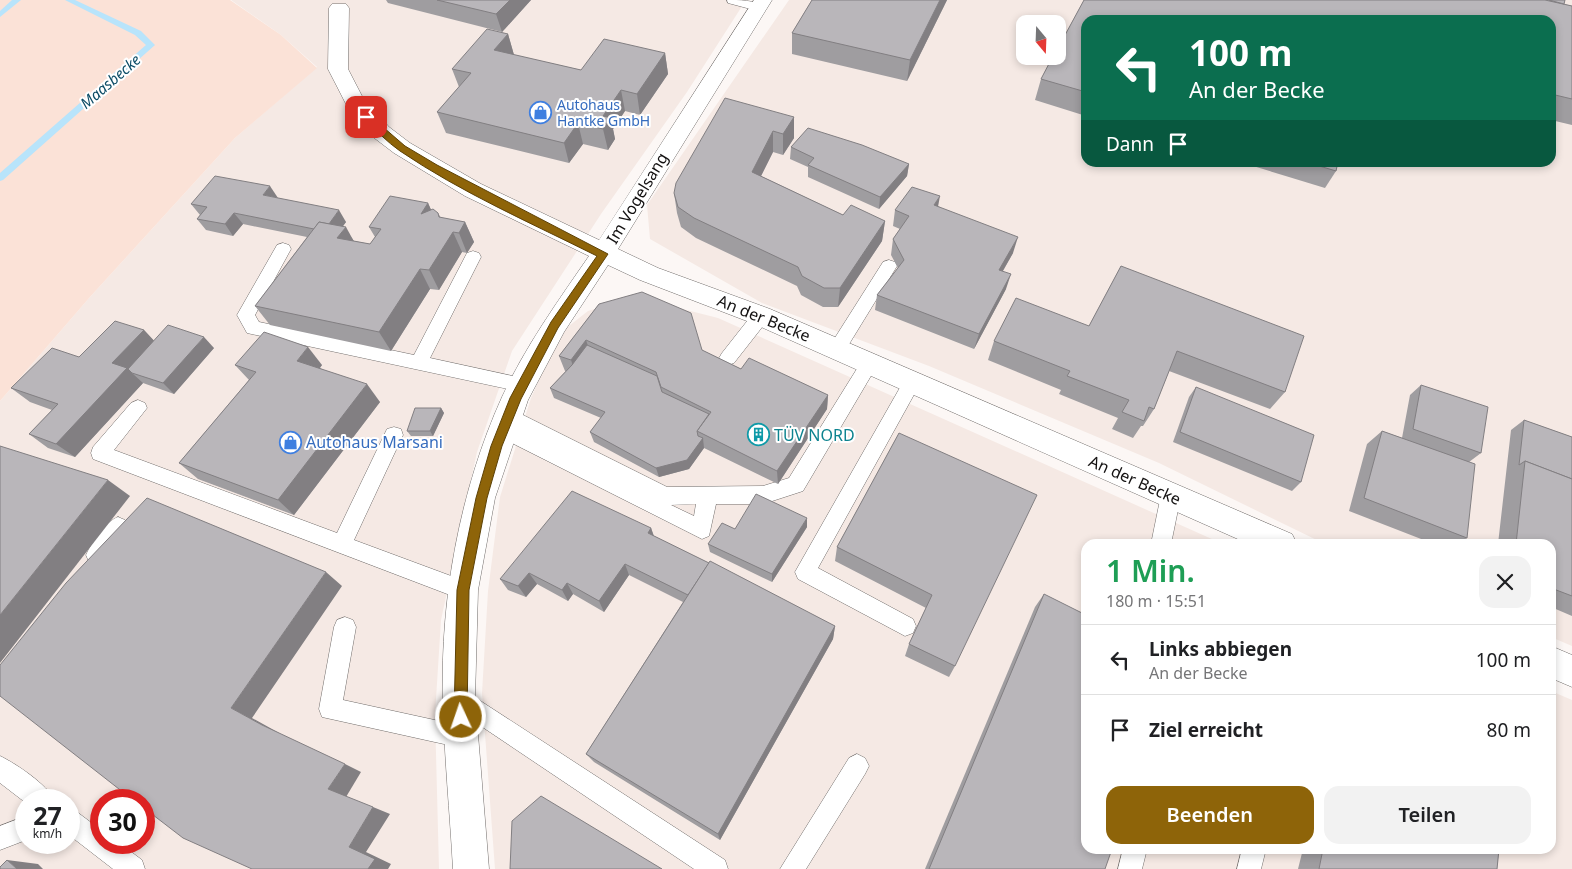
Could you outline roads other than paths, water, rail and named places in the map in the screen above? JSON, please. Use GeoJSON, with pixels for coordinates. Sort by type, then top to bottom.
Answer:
{"type":"FeatureCollection","features":[{"type":"Feature","properties":{"kind":"street","name":"Im Vogelsang"},"geometry":{"type":"LineString","coordinates":[[471,869],[459,698],[463,590],[482,498],[506,423],[522,385],[555,325],[603,254],[630,207],[760,3]]}},
{"type":"Feature","properties":{"kind":"street","name":"An der Becke"},"geometry":{"type":"LineString","coordinates":[[339,8],[338,69],[354,102],[381,132],[402,148],[473,190],[603,254],[649,274],[761,316],[1270,539]]}},
{"type":"Feature","properties":{"kind":"street"},"geometry":{"type":"LineString","coordinates":[[1556,664],[1572,671]]}},
{"type":"Feature","properties":{"kind":"lane"},"geometry":{"type":"LineString","coordinates":[[733,0],[760,3]]}},
{"type":"Feature","properties":{"kind":"lane"},"geometry":{"type":"LineString","coordinates":[[283,249],[246,315],[253,328],[522,385]]}},
{"type":"Feature","properties":{"kind":"lane"},"geometry":{"type":"LineString","coordinates":[[419,363],[473,257]]}},
{"type":"Feature","properties":{"kind":"lane"},"geometry":{"type":"LineString","coordinates":[[837,349],[889,266]]}},
{"type":"Feature","properties":{"kind":"lane"},"geometry":{"type":"LineString","coordinates":[[728,358],[761,316]]}},
{"type":"Feature","properties":{"kind":"lane"},"geometry":{"type":"LineString","coordinates":[[506,423],[665,496],[763,495],[796,485],[870,364]]}},
{"type":"Feature","properties":{"kind":"lane"},"geometry":{"type":"LineString","coordinates":[[905,626],[805,572],[912,382]]}},
{"type":"Feature","properties":{"kind":"lane"},"geometry":{"type":"LineString","coordinates":[[138,408],[100,453],[181,474],[342,544],[463,590]]}},
{"type":"Feature","properties":{"kind":"lane"},"geometry":{"type":"LineString","coordinates":[[506,423],[702,530],[707,495]]}},
{"type":"Feature","properties":{"kind":"lane"},"geometry":{"type":"LineString","coordinates":[[342,544],[394,435]]}},
{"type":"Feature","properties":{"kind":"lane"},"geometry":{"type":"LineString","coordinates":[[1162,539],[1171,496]]}},
{"type":"Feature","properties":{"kind":"lane"},"geometry":{"type":"LineString","coordinates":[[83,573],[118,526]]}},
{"type":"Feature","properties":{"kind":"lane"},"geometry":{"type":"LineString","coordinates":[[345,627],[330,709],[462,737]]}},
{"type":"Feature","properties":{"kind":"lane"},"geometry":{"type":"LineString","coordinates":[[459,698],[716,869]]}},
{"type":"Feature","properties":{"kind":"lane"},"geometry":{"type":"LineString","coordinates":[[792,869],[856,766]]}},
{"type":"Feature","properties":{"kind":"lane"},"geometry":{"type":"LineString","coordinates":[[0,768],[28,789]]}},
{"type":"Feature","properties":{"kind":"lane"},"geometry":{"type":"LineString","coordinates":[[80,828],[133,869]]}},
{"type":"Feature","properties":{"kind":"lane"},"geometry":{"type":"LineString","coordinates":[[0,838],[15,832]]}},
{"type":"Feature","properties":{"kind":"lane"},"geometry":{"type":"LineString","coordinates":[[1130,869],[1134,854]]}},
{"type":"Feature","properties":{"kind":"lane"},"geometry":{"type":"LineString","coordinates":[[1249,869],[1253,854]]}},
{"type":"Feature","properties":{"kind":"waterway","name":"Maasbecke"},"geometry":{"type":"LineString","coordinates":[[0,15],[17,0]]}},
{"type":"Feature","properties":{"kind":"waterway","name":"Maasbecke"},"geometry":{"type":"LineString","coordinates":[[0,178],[151,45],[138,33],[69,0]]}},
{"type":"Feature","properties":{"kind":"place","name":"Autohaus Hantke GmbH"},"geometry":{"type":"Point","coordinates":[541,112]}},
{"type":"Feature","properties":{"kind":"place","name":"TÜV NORD"},"geometry":{"type":"Point","coordinates":[758,435]}},
{"type":"Feature","properties":{"kind":"place","name":"Autohaus Marsani"},"geometry":{"type":"Point","coordinates":[290,442]}}]}
